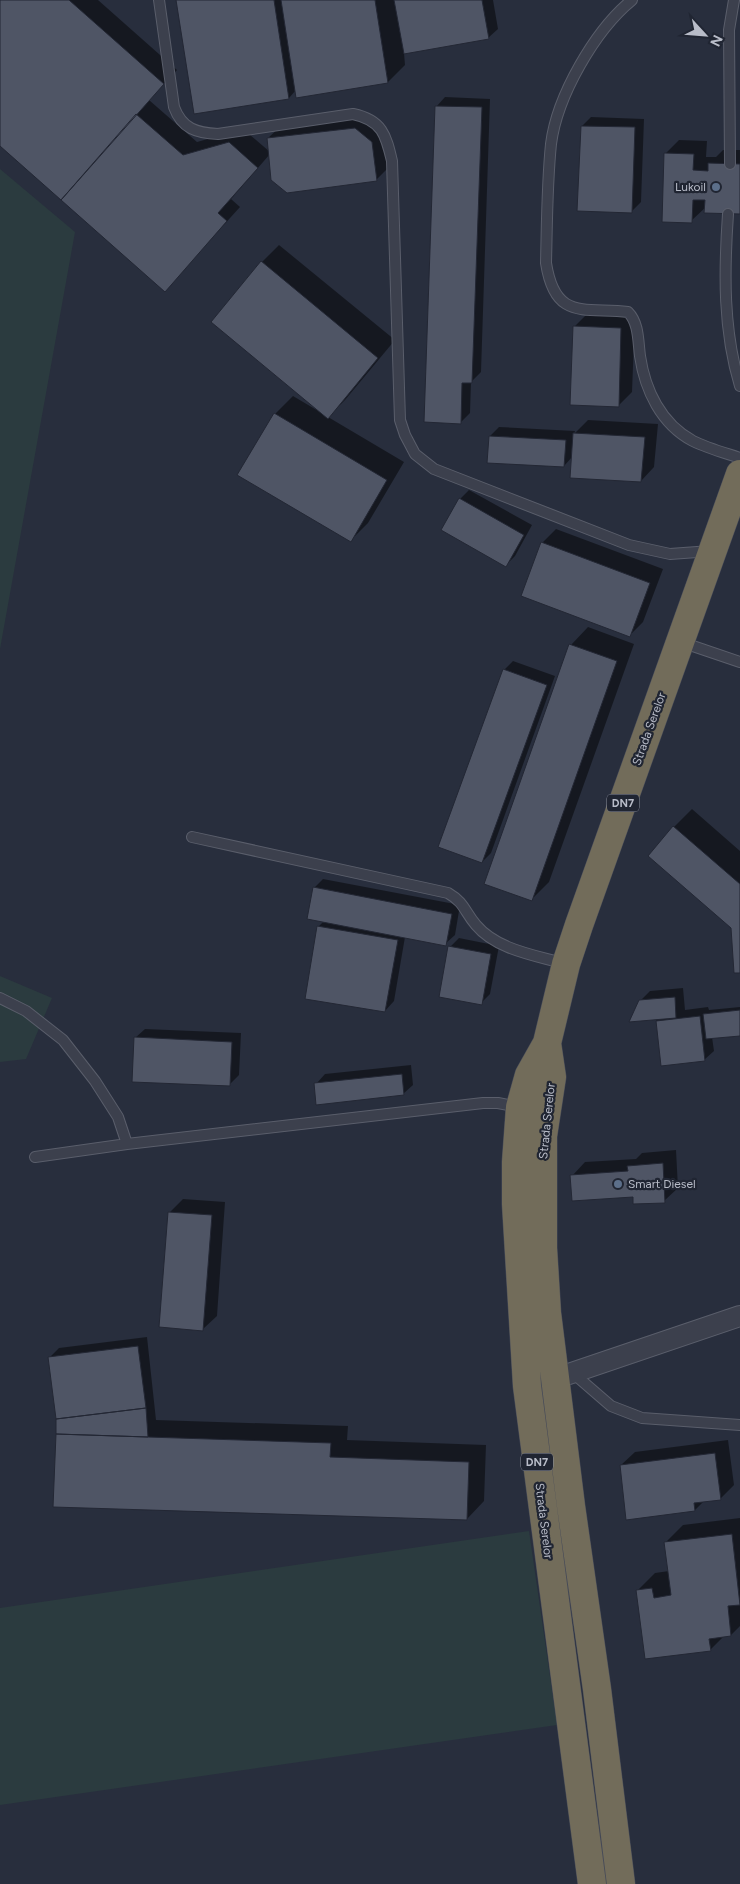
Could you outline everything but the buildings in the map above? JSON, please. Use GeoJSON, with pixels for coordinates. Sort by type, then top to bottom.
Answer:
{"type":"FeatureCollection","features":[{"type":"Feature","properties":{"kind":"highway","name":"Strada Serelor"},"geometry":{"type":"LineString","coordinates":[[592,1884],[527,1386],[516,1204],[516,1162],[520,1107],[529,1076],[547,1043],[566,964],[740,474]]}},
{"type":"Feature","properties":{"kind":"highway","name":"Strada Serelor"},"geometry":{"type":"LineString","coordinates":[[547,1043],[552,1077],[543,1136],[543,1248],[547,1313],[564,1377],[597,1689],[621,1884]]}},
{"type":"Feature","properties":{"kind":"street"},"geometry":{"type":"LineString","coordinates":[[564,1377],[740,1316]]}},
{"type":"Feature","properties":{"kind":"lane"},"geometry":{"type":"LineString","coordinates":[[159,0],[174,107],[178,117],[190,128],[199,133],[218,134],[353,114],[367,117],[379,125],[387,138],[392,161],[400,420],[415,454],[434,469],[629,545],[670,554],[713,551]]}},
{"type":"Feature","properties":{"kind":"lane"},"geometry":{"type":"LineString","coordinates":[[632,0],[607,24],[589,49],[559,111],[551,143],[546,263],[548,279],[556,293],[574,308],[587,311],[628,312],[633,317],[636,328],[645,380],[654,401],[668,420],[694,442],[740,458]]}},
{"type":"Feature","properties":{"kind":"lane"},"geometry":{"type":"LineString","coordinates":[[730,164],[729,30],[734,0]]}},
{"type":"Feature","properties":{"kind":"lane"},"geometry":{"type":"LineString","coordinates":[[728,214],[727,319],[731,351],[740,386]]}},
{"type":"Feature","properties":{"kind":"lane"},"geometry":{"type":"LineString","coordinates":[[680,642],[740,662]]}},
{"type":"Feature","properties":{"kind":"lane"},"geometry":{"type":"LineString","coordinates":[[192,837],[448,893],[459,900],[476,925],[503,946],[566,964]]}},
{"type":"Feature","properties":{"kind":"lane"},"geometry":{"type":"LineString","coordinates":[[0,998],[26,1012],[63,1040],[95,1081],[118,1117],[128,1144]]}},
{"type":"Feature","properties":{"kind":"lane"},"geometry":{"type":"LineString","coordinates":[[35,1157],[128,1144],[483,1103],[498,1103],[520,1107]]}},
{"type":"Feature","properties":{"kind":"lane"},"geometry":{"type":"LineString","coordinates":[[564,1377],[611,1406],[642,1418],[740,1425]]}},
{"type":"Feature","properties":{"kind":"shaded area"},"geometry":{"type":"Polygon","coordinates":[[[0,169],[75,232],[0,649],[0,169]]]}},
{"type":"Feature","properties":{"kind":"shaded area"},"geometry":{"type":"Polygon","coordinates":[[[0,976],[52,998],[26,1059],[0,1062],[0,976]]]}},
{"type":"Feature","properties":{"kind":"shaded area"},"geometry":{"type":"Polygon","coordinates":[[[529,1531],[557,1725],[0,1805],[0,1608],[529,1531]]]}},
{"type":"Feature","properties":{"kind":"place","name":"Lukoil"},"geometry":{"type":"Point","coordinates":[716,187]}},
{"type":"Feature","properties":{"kind":"place","name":"Smart Diesel"},"geometry":{"type":"Point","coordinates":[618,1184]}}]}
